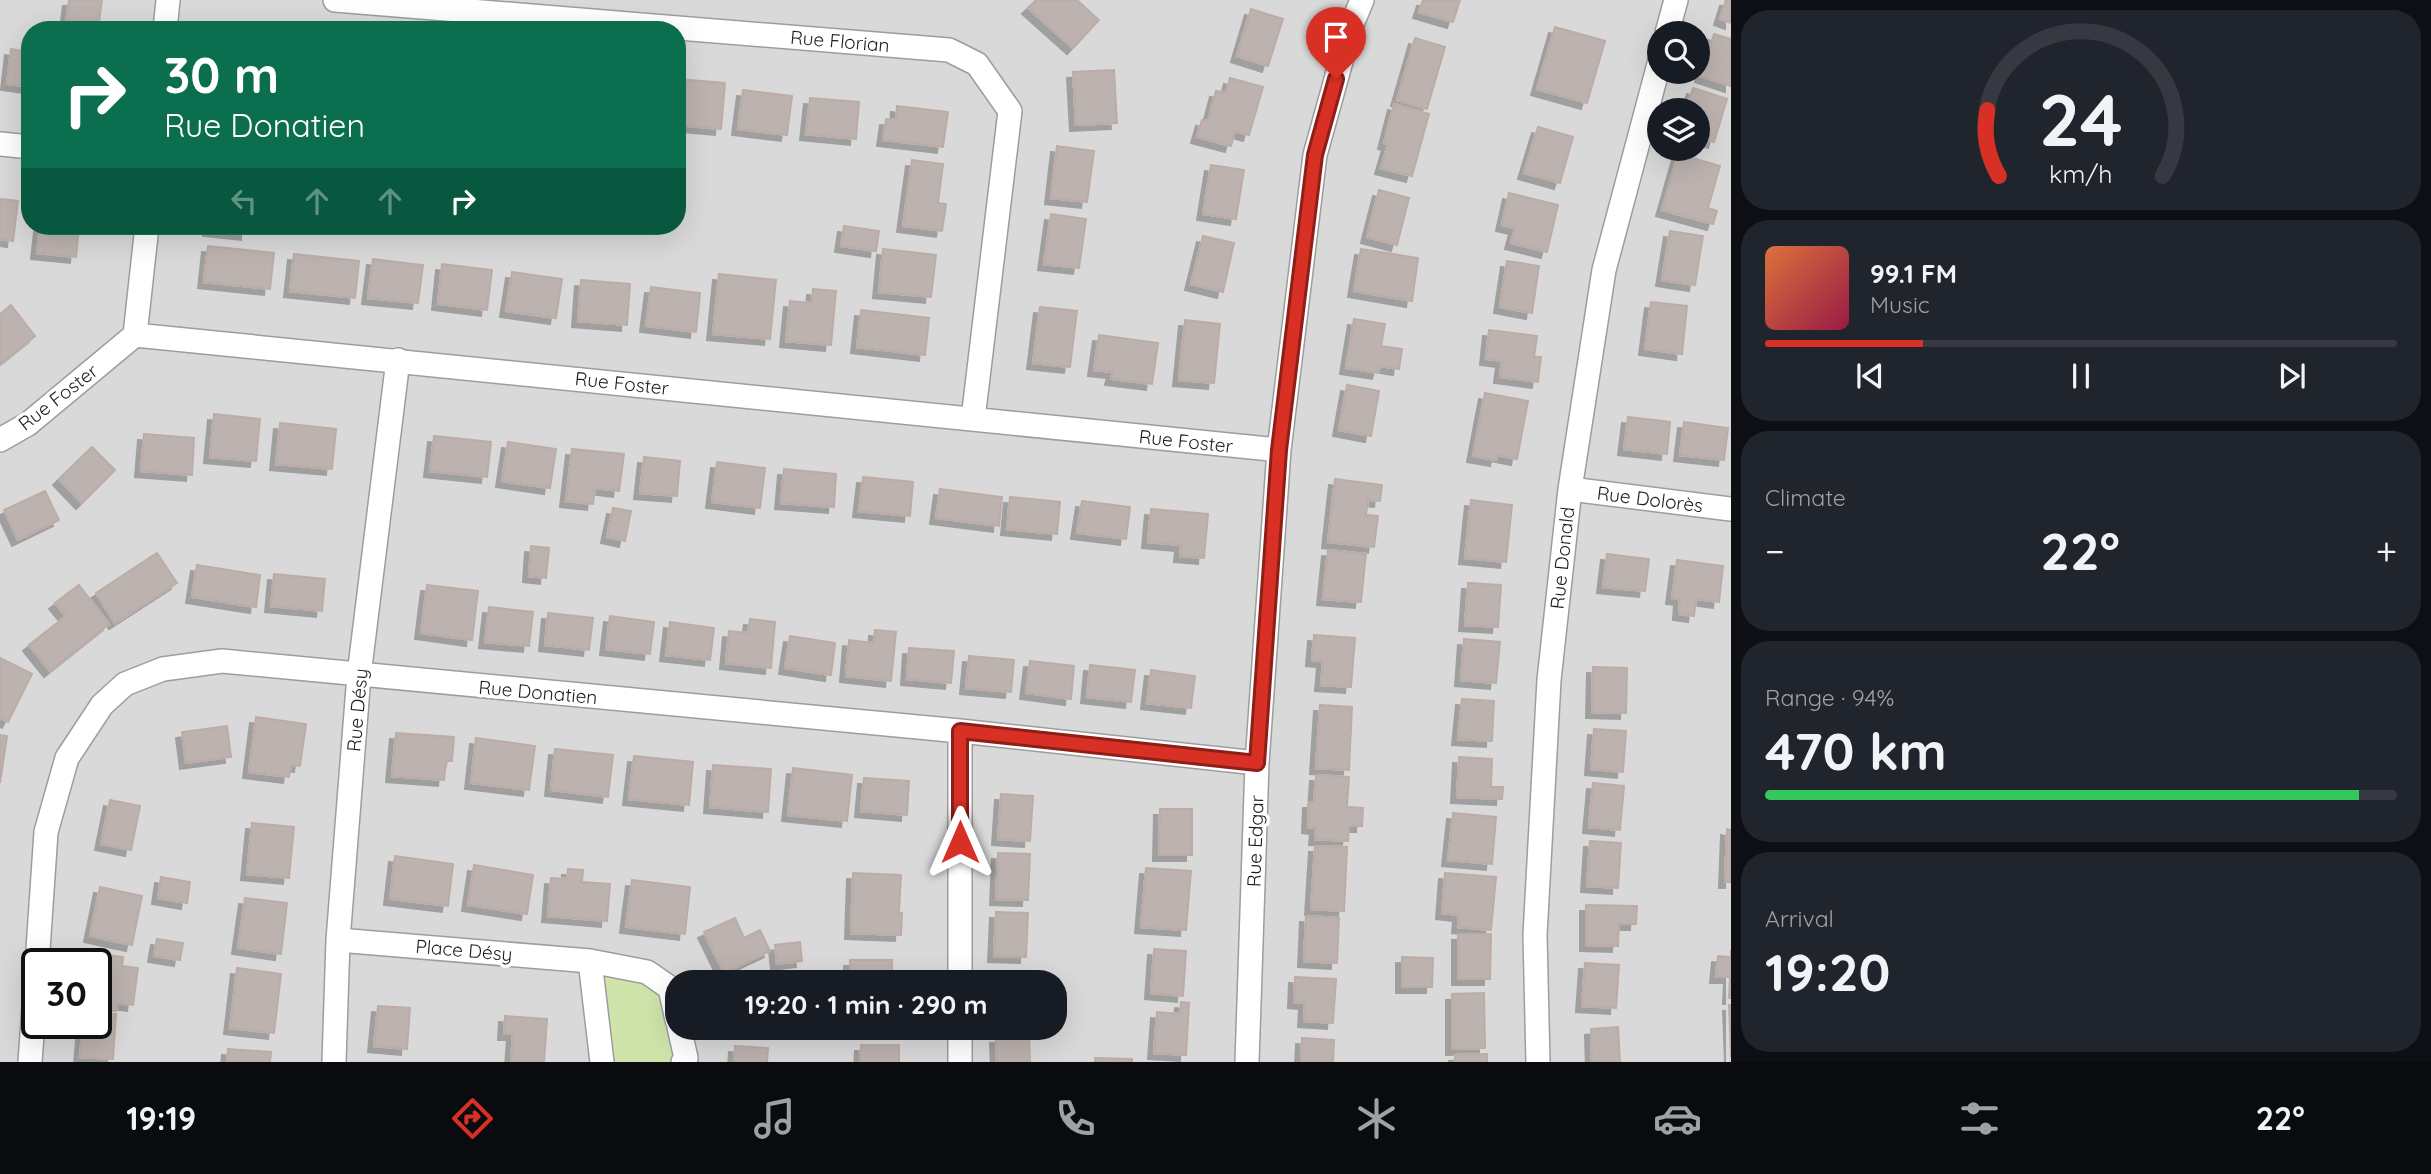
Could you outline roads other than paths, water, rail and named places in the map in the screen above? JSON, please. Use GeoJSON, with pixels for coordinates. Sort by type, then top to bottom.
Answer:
{"type":"FeatureCollection","features":[{"type":"Feature","properties":{"kind":"street"},"geometry":{"type":"LineString","coordinates":[[166,21],[168,0]]}},
{"type":"Feature","properties":{"kind":"street","name":"Rue Florian"},"geometry":{"type":"LineString","coordinates":[[335,0],[593,21]]}},
{"type":"Feature","properties":{"kind":"street","name":"Rue Edgar"},"geometry":{"type":"LineString","coordinates":[[1247,1062],[1257,763],[1279,450],[1315,155],[1350,29],[1362,0]]}},
{"type":"Feature","properties":{"kind":"street"},"geometry":{"type":"LineString","coordinates":[[1670,21],[1676,0]]}},
{"type":"Feature","properties":{"kind":"street","name":"Rue Florian"},"geometry":{"type":"LineString","coordinates":[[686,29],[949,50],[977,64],[1010,111],[973,419]]}},
{"type":"Feature","properties":{"kind":"street","name":"Rue Donald"},"geometry":{"type":"LineString","coordinates":[[1538,1062],[1535,935],[1547,707],[1570,489],[1604,270],[1654,84]]}},
{"type":"Feature","properties":{"kind":"street"},"geometry":{"type":"LineString","coordinates":[[0,144],[21,146]]}},
{"type":"Feature","properties":{"kind":"street"},"geometry":{"type":"LineString","coordinates":[[135,335],[146,235]]}},
{"type":"Feature","properties":{"kind":"street","name":"Rue Foster"},"geometry":{"type":"LineString","coordinates":[[0,440],[28,424],[135,335],[1279,450]]}},
{"type":"Feature","properties":{"kind":"street","name":"Rue Désy"},"geometry":{"type":"LineString","coordinates":[[334,1062],[338,940],[359,675],[398,360]]}},
{"type":"Feature","properties":{"kind":"street","name":"Rue Dolorès"},"geometry":{"type":"LineString","coordinates":[[1570,489],[1731,509]]}},
{"type":"Feature","properties":{"kind":"street","name":"Rue Donatien"},"geometry":{"type":"LineString","coordinates":[[38,948],[46,832],[68,758],[102,705],[125,684],[163,669],[222,661],[960,731],[1257,763]]}},
{"type":"Feature","properties":{"kind":"street"},"geometry":{"type":"LineString","coordinates":[[960,731],[960,970]]}},
{"type":"Feature","properties":{"kind":"street","name":"Place Désy"},"geometry":{"type":"LineString","coordinates":[[338,940],[590,961],[647,972],[665,985]]}},
{"type":"Feature","properties":{"kind":"street"},"geometry":{"type":"LineString","coordinates":[[590,961],[602,1062]]}},
{"type":"Feature","properties":{"kind":"street","name":"Rue Donatien"},"geometry":{"type":"LineString","coordinates":[[30,1062],[32,1039]]}},
{"type":"Feature","properties":{"kind":"street"},"geometry":{"type":"LineString","coordinates":[[682,1040],[686,1058],[683,1062]]}},
{"type":"Feature","properties":{"kind":"street"},"geometry":{"type":"LineString","coordinates":[[960,1040],[960,1062]]}}]}
